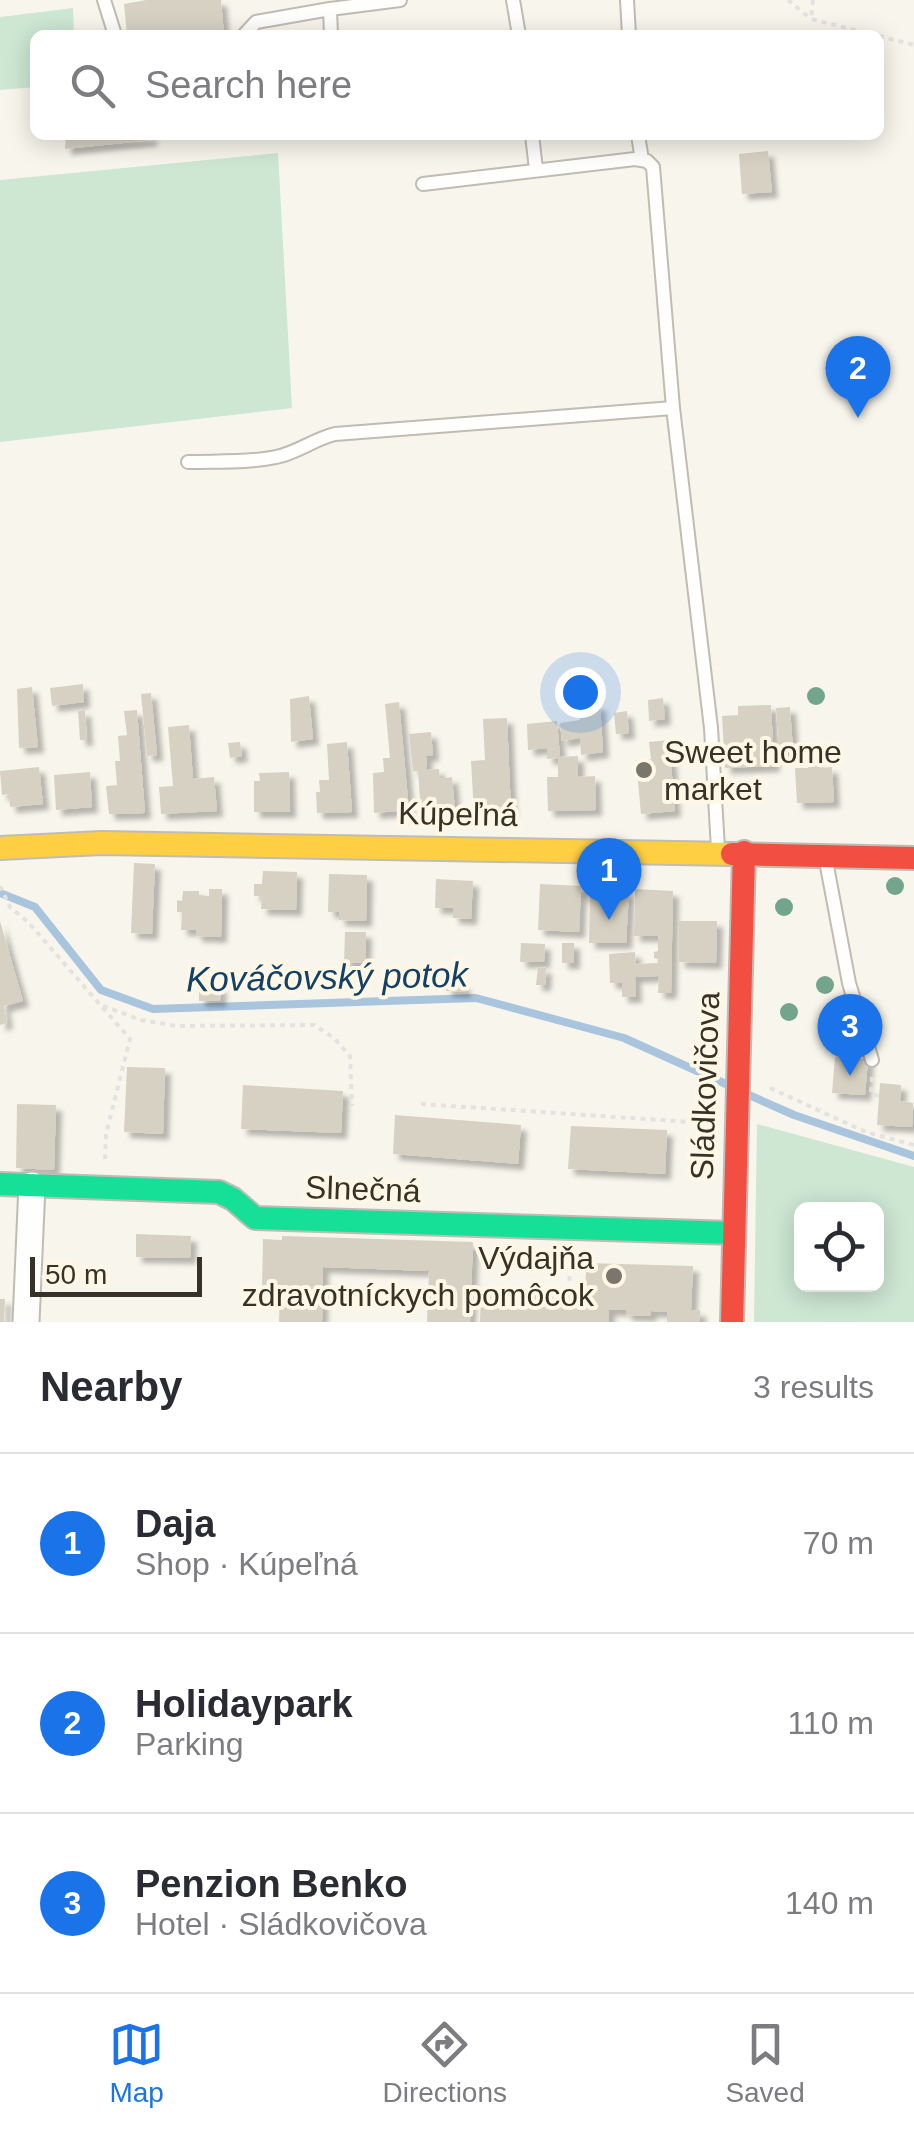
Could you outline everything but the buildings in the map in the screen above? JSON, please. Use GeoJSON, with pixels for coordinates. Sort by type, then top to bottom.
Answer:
{"type":"FeatureCollection","features":[{"type":"Feature","properties":{"kind":"street","name":"Kúpeľná"},"geometry":{"type":"LineString","coordinates":[[0,848],[102,843],[914,858]]}},
{"type":"Feature","properties":{"kind":"street","name":"Sládkovičova"},"geometry":{"type":"LineString","coordinates":[[732,1322],[744,852]]}},
{"type":"Feature","properties":{"kind":"street","name":"Slnečná"},"geometry":{"type":"LineString","coordinates":[[0,1184],[219,1192],[234,1199],[255,1218],[734,1233]]}},
{"type":"Feature","properties":{"kind":"street"},"geometry":{"type":"LineString","coordinates":[[26,1322],[32,1185]]}},
{"type":"Feature","properties":{"kind":"lane"},"geometry":{"type":"LineString","coordinates":[[104,0],[113,30]]}},
{"type":"Feature","properties":{"kind":"lane"},"geometry":{"type":"LineString","coordinates":[[249,30],[256,22],[400,0]]}},
{"type":"Feature","properties":{"kind":"lane"},"geometry":{"type":"LineString","coordinates":[[513,0],[519,30]]}},
{"type":"Feature","properties":{"kind":"lane"},"geometry":{"type":"LineString","coordinates":[[627,0],[630,30]]}},
{"type":"Feature","properties":{"kind":"lane"},"geometry":{"type":"LineString","coordinates":[[330,10],[331,30]]}},
{"type":"Feature","properties":{"kind":"lane"},"geometry":{"type":"LineString","coordinates":[[533,140],[536,169]]}},
{"type":"Feature","properties":{"kind":"lane"},"geometry":{"type":"LineString","coordinates":[[639,140],[642,160]]}},
{"type":"Feature","properties":{"kind":"lane"},"geometry":{"type":"LineString","coordinates":[[423,184],[642,160],[653,168],[672,408],[711,728],[718,852]]}},
{"type":"Feature","properties":{"kind":"lane"},"geometry":{"type":"LineString","coordinates":[[188,462],[273,458],[335,434],[672,408]]}},
{"type":"Feature","properties":{"kind":"lane"},"geometry":{"type":"LineString","coordinates":[[826,854],[830,895],[872,1060]]}},
{"type":"Feature","properties":{"kind":"path"},"geometry":{"type":"LineString","coordinates":[[788,0],[811,19],[854,30]]}},
{"type":"Feature","properties":{"kind":"path"},"geometry":{"type":"LineString","coordinates":[[811,19],[813,0]]}},
{"type":"Feature","properties":{"kind":"path"},"geometry":{"type":"LineString","coordinates":[[884,38],[914,45]]}},
{"type":"Feature","properties":{"kind":"path"},"geometry":{"type":"LineString","coordinates":[[0,886],[10,907],[28,922],[130,1039],[106,1134],[107,1188]]}},
{"type":"Feature","properties":{"kind":"path"},"geometry":{"type":"LineString","coordinates":[[98,1004],[141,1020],[176,1026],[314,1025],[334,1038],[350,1056],[352,1106]]}},
{"type":"Feature","properties":{"kind":"path"},"geometry":{"type":"LineString","coordinates":[[872,1060],[872,1094],[879,1096]]}},
{"type":"Feature","properties":{"kind":"path"},"geometry":{"type":"LineString","coordinates":[[774,1090],[866,1132],[914,1145]]}},
{"type":"Feature","properties":{"kind":"path"},"geometry":{"type":"LineString","coordinates":[[421,1104],[706,1124]]}},
{"type":"Feature","properties":{"kind":"path"},"geometry":{"type":"LineString","coordinates":[[570,1241],[568,1299],[586,1300]]}},
{"type":"Feature","properties":{"kind":"green space"},"geometry":{"type":"Polygon","coordinates":[[[73,8],[74,30],[30,30],[30,87],[0,90],[0,17],[73,8]]]}},
{"type":"Feature","properties":{"kind":"green space"},"geometry":{"type":"Polygon","coordinates":[[[278,153],[292,408],[0,442],[0,180],[278,153]]]}},
{"type":"Feature","properties":{"kind":"green space"},"geometry":{"type":"Polygon","coordinates":[[[757,1124],[914,1167],[914,1322],[754,1322],[757,1124]]]}},
{"type":"Feature","properties":{"kind":"waterway","name":"Kováčovský potok"},"geometry":{"type":"LineString","coordinates":[[0,893],[35,907],[101,990],[153,1009],[476,998],[624,1038],[728,1085]]}},
{"type":"Feature","properties":{"kind":"waterway","name":"Kováčovský potok"},"geometry":{"type":"LineString","coordinates":[[749,1095],[794,1115],[914,1156]]}},
{"type":"Feature","properties":{"kind":"traffic: fast"},"geometry":{"type":"LineString","coordinates":[[0,1184],[219,1192],[255,1218],[734,1233]]}},
{"type":"Feature","properties":{"kind":"traffic: slow"},"geometry":{"type":"LineString","coordinates":[[0,848],[102,843],[732,854]]}},
{"type":"Feature","properties":{"kind":"traffic: jam"},"geometry":{"type":"LineString","coordinates":[[732,1322],[744,852]]}},
{"type":"Feature","properties":{"kind":"traffic: jam"},"geometry":{"type":"LineString","coordinates":[[732,854],[914,858]]}},
{"type":"Feature","properties":{"kind":"place","name":"Holidaypark"},"geometry":{"type":"Point","coordinates":[858,418]}},
{"type":"Feature","properties":{"kind":"place","name":"Sweet home market"},"geometry":{"type":"Point","coordinates":[644,770]}},
{"type":"Feature","properties":{"kind":"place","name":"Daja"},"geometry":{"type":"Point","coordinates":[609,920]}},
{"type":"Feature","properties":{"kind":"place","name":"Penzion Benko"},"geometry":{"type":"Point","coordinates":[850,1076]}},
{"type":"Feature","properties":{"kind":"place","name":"Výdajňa zdravotníckych pomôcok"},"geometry":{"type":"Point","coordinates":[614,1276]}}]}
